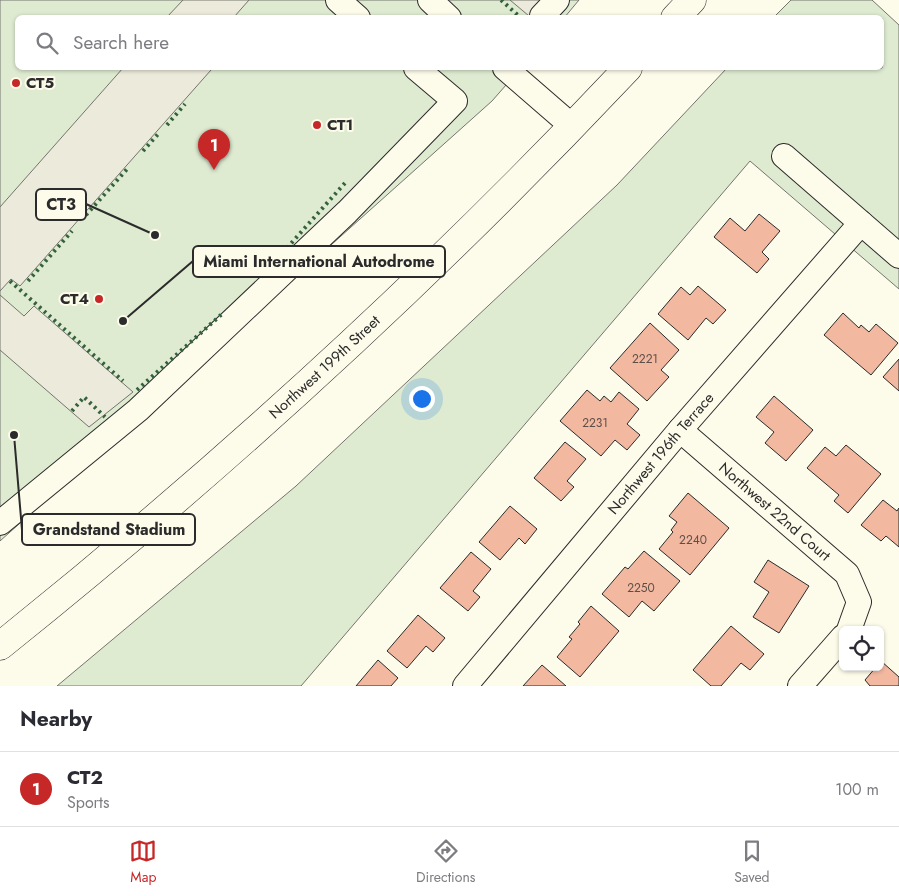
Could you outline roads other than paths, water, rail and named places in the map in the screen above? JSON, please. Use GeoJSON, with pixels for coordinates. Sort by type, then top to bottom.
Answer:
{"type":"FeatureCollection","features":[{"type":"Feature","properties":{"kind":"main road"},"geometry":{"type":"LineString","coordinates":[[678,15],[692,0]]}},
{"type":"Feature","properties":{"kind":"main road","name":"Northwest 199th Street"},"geometry":{"type":"LineString","coordinates":[[0,646],[79,583],[339,355],[573,127],[626,70]]}},
{"type":"Feature","properties":{"kind":"street"},"geometry":{"type":"LineString","coordinates":[[338,0],[355,15]]}},
{"type":"Feature","properties":{"kind":"street"},"geometry":{"type":"LineString","coordinates":[[430,0],[447,15]]}},
{"type":"Feature","properties":{"kind":"street"},"geometry":{"type":"LineString","coordinates":[[0,523],[138,410],[347,212],[455,101],[418,70]]}},
{"type":"Feature","properties":{"kind":"street"},"geometry":{"type":"LineString","coordinates":[[507,70],[573,127]]}},
{"type":"Feature","properties":{"kind":"street"},"geometry":{"type":"LineString","coordinates":[[784,156],[899,256]]}},
{"type":"Feature","properties":{"kind":"street","name":"Northwest 196th Terrace"},"geometry":{"type":"LineString","coordinates":[[464,686],[680,430],[861,224]]}},
{"type":"Feature","properties":{"kind":"street","name":"Northwest 22nd Court"},"geometry":{"type":"LineString","coordinates":[[680,430],[848,574],[859,602],[850,626]]}},
{"type":"Feature","properties":{"kind":"street"},"geometry":{"type":"LineString","coordinates":[[800,686],[839,642]]}},
{"type":"Feature","properties":{"kind":"place","name":"CT5"},"geometry":{"type":"Point","coordinates":[16,83]}},
{"type":"Feature","properties":{"kind":"place","name":"CT1"},"geometry":{"type":"Point","coordinates":[317,125]}},
{"type":"Feature","properties":{"kind":"place","name":"CT2"},"geometry":{"type":"Point","coordinates":[214,170]}},
{"type":"Feature","properties":{"kind":"place","name":"CT3"},"geometry":{"type":"Point","coordinates":[155,235]}},
{"type":"Feature","properties":{"kind":"place","name":"CT4"},"geometry":{"type":"Point","coordinates":[99,299]}},
{"type":"Feature","properties":{"kind":"place","name":"Miami International Autodrome"},"geometry":{"type":"Point","coordinates":[123,321]}},
{"type":"Feature","properties":{"kind":"place","name":"Grandstand Stadium"},"geometry":{"type":"Point","coordinates":[14,435]}}]}
